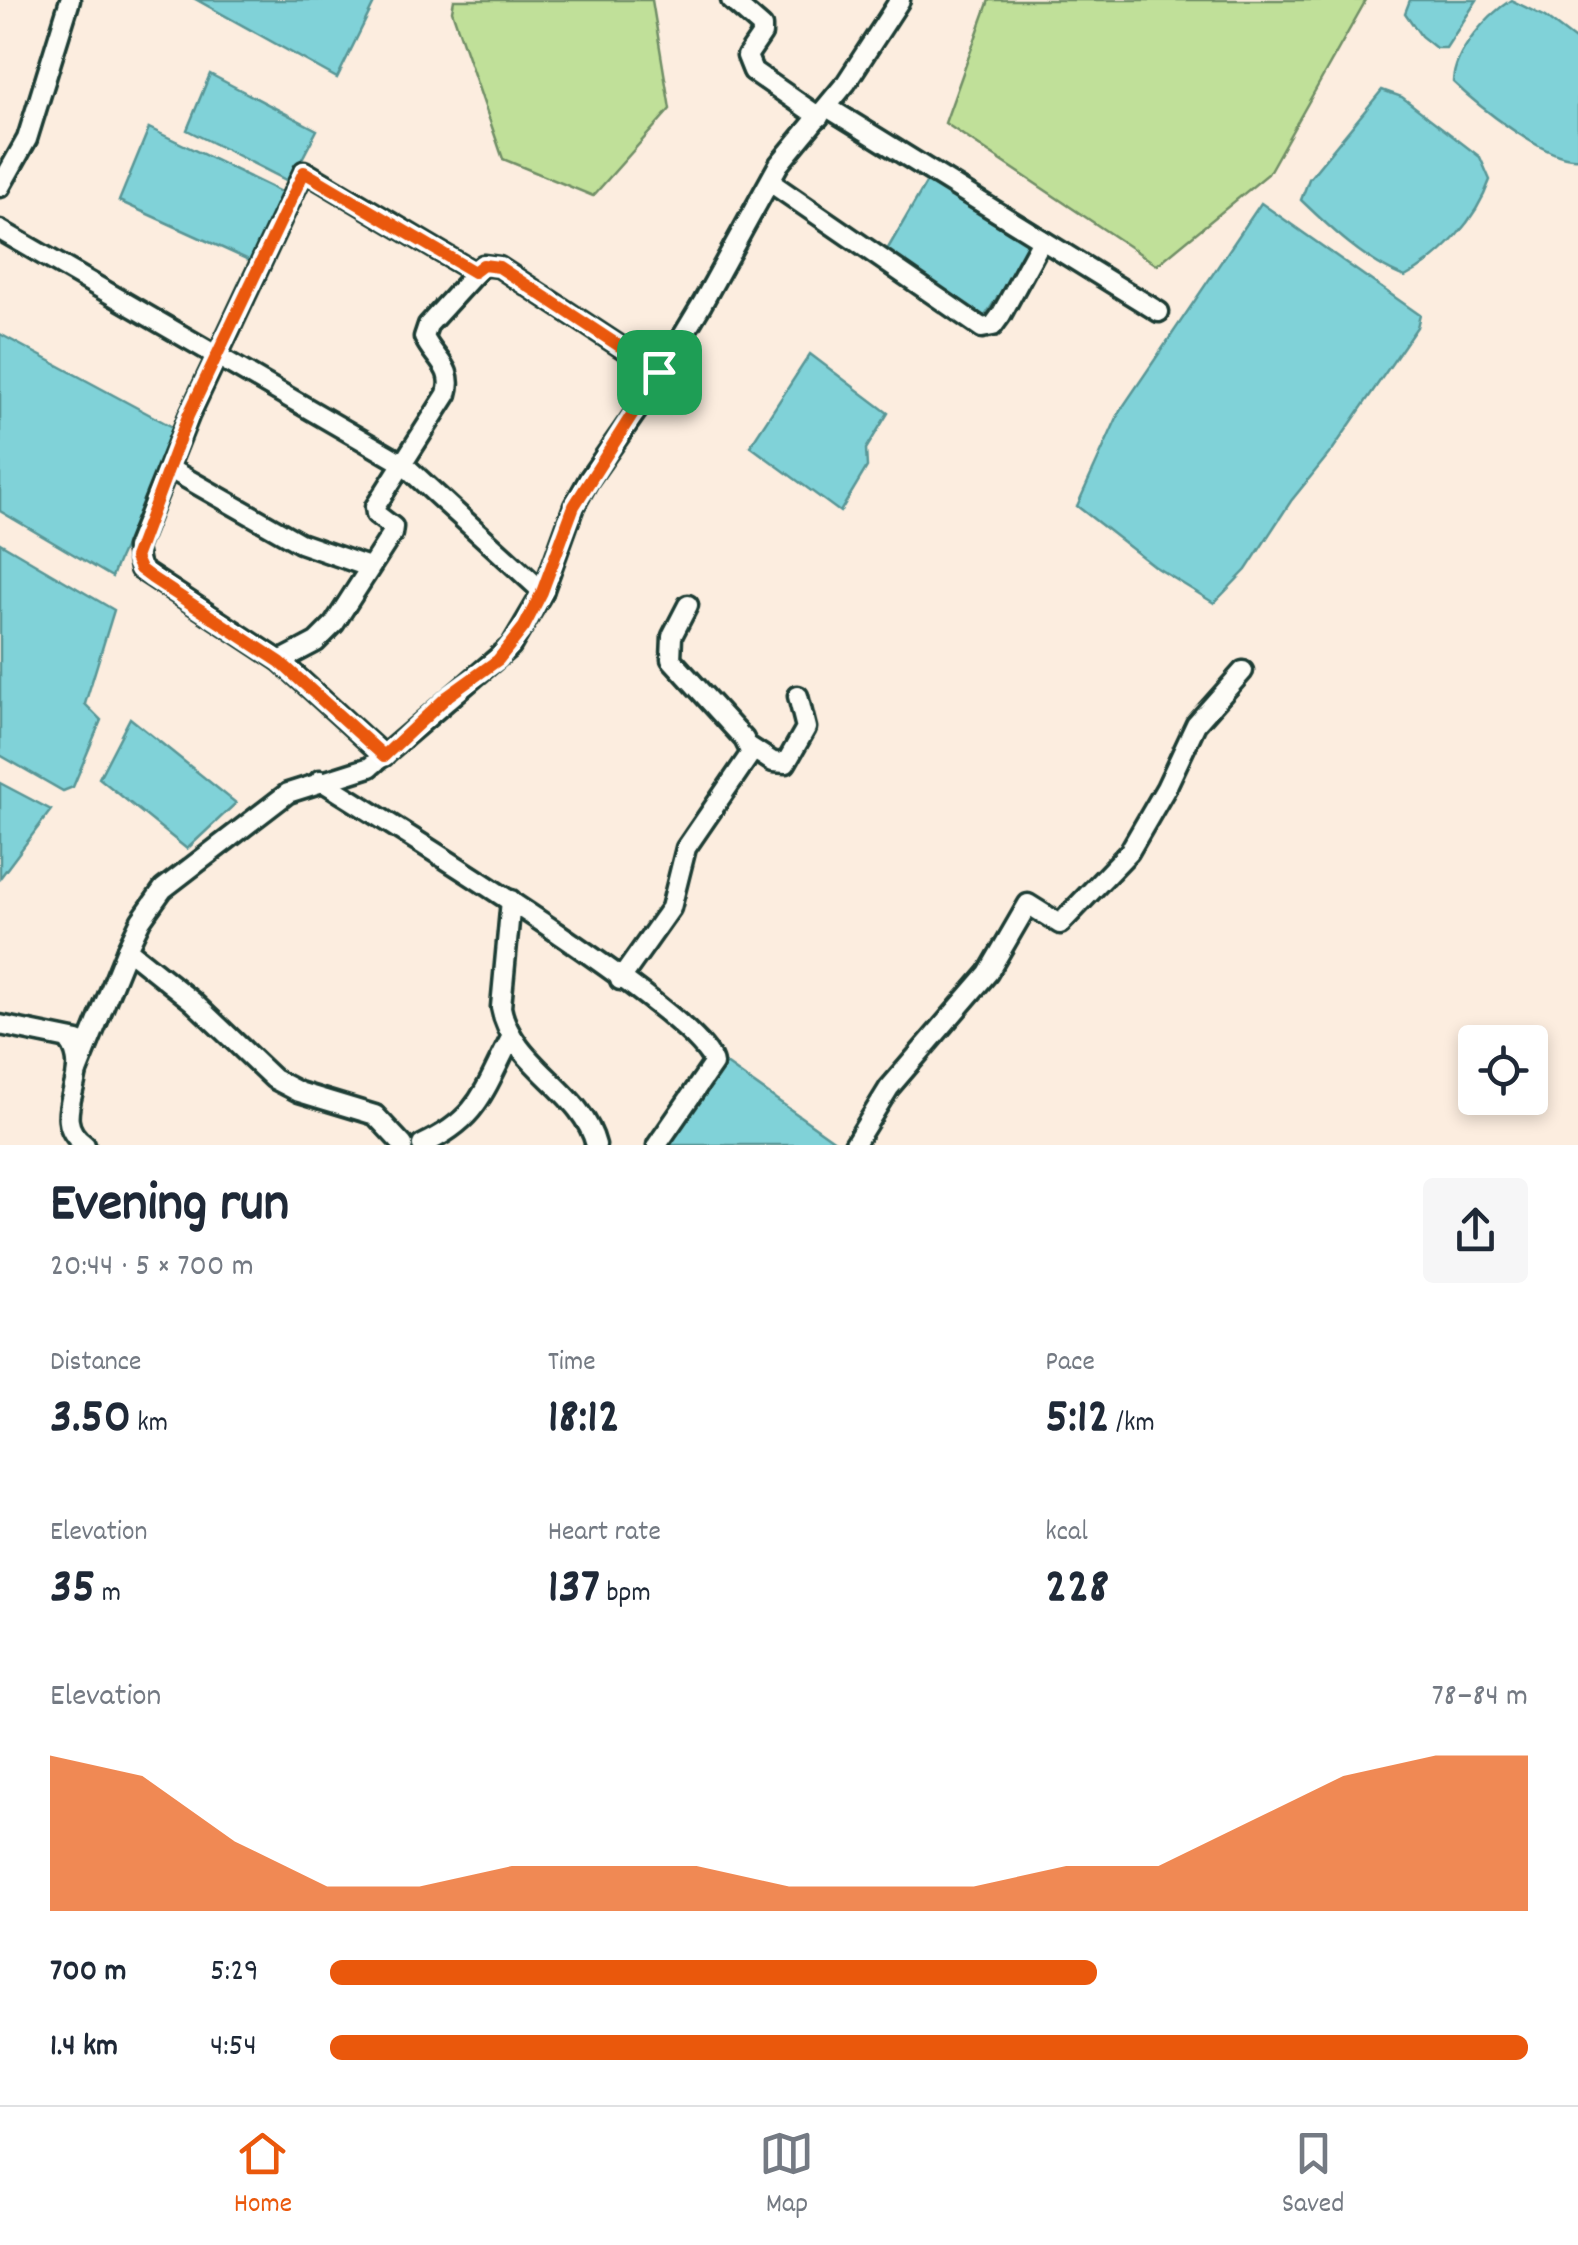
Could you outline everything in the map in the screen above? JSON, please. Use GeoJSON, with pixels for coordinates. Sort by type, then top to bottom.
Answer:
{"type":"FeatureCollection","features":[{"type":"Feature","properties":{"kind":"street"},"geometry":{"type":"LineString","coordinates":[[0,186],[27,139],[70,0]]}},
{"type":"Feature","properties":{"kind":"street"},"geometry":{"type":"LineString","coordinates":[[731,0],[762,27],[762,34],[747,56],[748,64],[1160,312]]}},
{"type":"Feature","properties":{"kind":"street"},"geometry":{"type":"LineString","coordinates":[[84,1145],[66,1122],[77,1072],[141,920],[164,890],[268,806],[320,780],[354,774],[384,756],[448,696],[498,660],[524,627],[542,592],[574,506],[728,260],[779,164],[823,112],[893,2]]}},
{"type":"Feature","properties":{"kind":"street"},"geometry":{"type":"LineString","coordinates":[[384,756],[280,662],[140,569],[136,548],[188,416],[220,356],[304,172],[474,272]]}},
{"type":"Feature","properties":{"kind":"street"},"geometry":{"type":"LineString","coordinates":[[770,182],[982,328],[992,326],[1001,315],[1042,240]]}},
{"type":"Feature","properties":{"kind":"street"},"geometry":{"type":"LineString","coordinates":[[0,230],[402,463],[542,592]]}},
{"type":"Feature","properties":{"kind":"street"},"geometry":{"type":"LineString","coordinates":[[280,662],[326,632],[393,528],[376,514],[374,507],[447,394],[451,381],[449,371],[424,338],[428,325],[483,265],[499,267],[659,372]]}},
{"type":"Feature","properties":{"kind":"street"},"geometry":{"type":"LineString","coordinates":[[170,469],[300,543],[369,567]]}},
{"type":"Feature","properties":{"kind":"street"},"geometry":{"type":"LineString","coordinates":[[688,605],[672,636],[671,659],[750,747],[773,762],[786,763],[806,728],[798,696]]}},
{"type":"Feature","properties":{"kind":"street"},"geometry":{"type":"LineString","coordinates":[[854,1145],[890,1088],[988,972],[1028,904],[1060,924],[1129,852],[1166,788],[1196,724],[1243,672]]}},
{"type":"Feature","properties":{"kind":"street"},"geometry":{"type":"LineString","coordinates":[[620,980],[671,908],[686,848],[747,760],[750,747]]}},
{"type":"Feature","properties":{"kind":"street"},"geometry":{"type":"LineString","coordinates":[[320,780],[511,900],[662,1010],[713,1058],[713,1064],[658,1145]]}},
{"type":"Feature","properties":{"kind":"street"},"geometry":{"type":"LineString","coordinates":[[511,900],[500,1007],[511,1038],[588,1121],[596,1145]]}},
{"type":"Feature","properties":{"kind":"street"},"geometry":{"type":"LineString","coordinates":[[126,949],[192,1001],[274,1079],[299,1092],[374,1115],[403,1145]]}},
{"type":"Feature","properties":{"kind":"street"},"geometry":{"type":"LineString","coordinates":[[0,1024],[69,1041],[83,1039],[97,1027]]}},
{"type":"Feature","properties":{"kind":"street"},"geometry":{"type":"LineString","coordinates":[[422,1145],[454,1130],[471,1112],[511,1038]]}},
{"type":"Feature","properties":{"kind":"street"},"geometry":{"type":"LineString","coordinates":[[69,1041],[77,1054],[77,1072]]}},
{"type":"Feature","properties":{"kind":"green space"},"geometry":{"type":"Polygon","coordinates":[[[454,0],[652,0],[670,109],[593,196],[503,159],[452,11],[454,0]]]}},
{"type":"Feature","properties":{"kind":"green space"},"geometry":{"type":"Polygon","coordinates":[[[989,0],[1366,0],[1268,174],[1157,265],[945,123],[989,0]]]}},
{"type":"Feature","properties":{"kind":"water"},"geometry":{"type":"Polygon","coordinates":[[[197,0],[368,0],[374,3],[337,78],[197,0]]]}},
{"type":"Feature","properties":{"kind":"water"},"geometry":{"type":"Polygon","coordinates":[[[1410,0],[1477,0],[1446,48],[1436,48],[1421,36],[1405,13],[1410,0]]]}},
{"type":"Feature","properties":{"kind":"water"},"geometry":{"type":"Polygon","coordinates":[[[1511,0],[1545,17],[1578,42],[1578,158],[1548,151],[1531,141],[1453,82],[1465,47],[1492,15],[1511,0]]]}},
{"type":"Feature","properties":{"kind":"water"},"geometry":{"type":"Polygon","coordinates":[[[210,74],[317,130],[290,182],[187,130],[210,74]]]}},
{"type":"Feature","properties":{"kind":"water"},"geometry":{"type":"Polygon","coordinates":[[[1382,90],[1402,97],[1480,157],[1490,180],[1476,209],[1456,236],[1405,277],[1363,254],[1301,200],[1309,179],[1382,90]]]}},
{"type":"Feature","properties":{"kind":"water"},"geometry":{"type":"Polygon","coordinates":[[[149,128],[283,193],[251,261],[119,201],[149,128]]]}},
{"type":"Feature","properties":{"kind":"water"},"geometry":{"type":"Polygon","coordinates":[[[930,176],[1033,243],[983,319],[887,250],[930,176]]]}},
{"type":"Feature","properties":{"kind":"water"},"geometry":{"type":"Polygon","coordinates":[[[1261,203],[1420,315],[1417,327],[1333,449],[1291,501],[1246,570],[1214,603],[1154,566],[1077,506],[1120,411],[1261,203]]]}},
{"type":"Feature","properties":{"kind":"water"},"geometry":{"type":"Polygon","coordinates":[[[0,334],[182,432],[112,577],[0,511],[0,334]]]}},
{"type":"Feature","properties":{"kind":"water"},"geometry":{"type":"Polygon","coordinates":[[[810,354],[888,413],[866,449],[867,467],[840,512],[750,446],[810,354]]]}},
{"type":"Feature","properties":{"kind":"water"},"geometry":{"type":"Polygon","coordinates":[[[0,543],[114,610],[85,704],[101,720],[73,787],[63,791],[0,755],[0,543]]]}},
{"type":"Feature","properties":{"kind":"water"},"geometry":{"type":"Polygon","coordinates":[[[130,718],[236,803],[187,849],[99,778],[130,718]]]}},
{"type":"Feature","properties":{"kind":"water"},"geometry":{"type":"Polygon","coordinates":[[[0,783],[51,810],[0,878],[0,783]]]}},
{"type":"Feature","properties":{"kind":"water"},"geometry":{"type":"Polygon","coordinates":[[[722,1061],[839,1144],[839,1145],[667,1145],[722,1061]]]}},
{"type":"Feature","properties":{"kind":"route"},"geometry":{"type":"LineString","coordinates":[[304,172],[474,272],[483,265],[499,267],[659,372],[588,480],[574,506],[542,592],[511,646],[448,696],[384,756],[280,662],[152,578],[140,569],[135,558],[188,416],[249,295],[304,172]]}}]}
